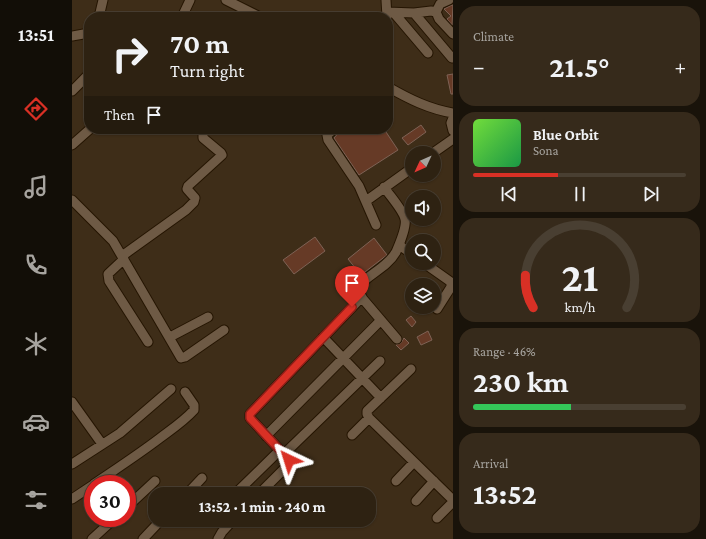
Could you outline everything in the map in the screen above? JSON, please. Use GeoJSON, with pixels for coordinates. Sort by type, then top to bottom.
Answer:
{"type":"FeatureCollection","features":[{"type":"Feature","properties":{"kind":"street"},"geometry":{"type":"LineString","coordinates":[[100,12],[103,0]]}},
{"type":"Feature","properties":{"kind":"street"},"geometry":{"type":"LineString","coordinates":[[184,12],[190,0]]}},
{"type":"Feature","properties":{"kind":"street"},"geometry":{"type":"LineString","coordinates":[[226,0],[250,12]]}},
{"type":"Feature","properties":{"kind":"street"},"geometry":{"type":"LineString","coordinates":[[386,0],[389,12]]}},
{"type":"Feature","properties":{"kind":"street"},"geometry":{"type":"LineString","coordinates":[[449,0],[440,4],[436,12],[438,19],[453,34]]}},
{"type":"Feature","properties":{"kind":"street"},"geometry":{"type":"LineString","coordinates":[[393,14],[414,13],[431,10],[436,12]]}},
{"type":"Feature","properties":{"kind":"street"},"geometry":{"type":"LineString","coordinates":[[414,13],[452,58]]}},
{"type":"Feature","properties":{"kind":"street"},"geometry":{"type":"LineString","coordinates":[[393,18],[428,53]]}},
{"type":"Feature","properties":{"kind":"street"},"geometry":{"type":"LineString","coordinates":[[72,36],[84,34]]}},
{"type":"Feature","properties":{"kind":"street"},"geometry":{"type":"LineString","coordinates":[[72,91],[84,79]]}},
{"type":"Feature","properties":{"kind":"street"},"geometry":{"type":"LineString","coordinates":[[393,90],[436,110],[453,113]]}},
{"type":"Feature","properties":{"kind":"street"},"geometry":{"type":"LineString","coordinates":[[453,118],[451,123],[453,131]]}},
{"type":"Feature","properties":{"kind":"street"},"geometry":{"type":"LineString","coordinates":[[72,145],[84,134]]}},
{"type":"Feature","properties":{"kind":"street"},"geometry":{"type":"LineString","coordinates":[[148,342],[109,281],[108,274],[123,257],[186,210],[194,202],[195,198],[187,189],[188,186],[222,155],[203,138],[203,134]]}},
{"type":"Feature","properties":{"kind":"street"},"geometry":{"type":"LineString","coordinates":[[328,134],[328,140],[359,186],[376,225]]}},
{"type":"Feature","properties":{"kind":"street"},"geometry":{"type":"LineString","coordinates":[[441,147],[453,139]]}},
{"type":"Feature","properties":{"kind":"street"},"geometry":{"type":"LineString","coordinates":[[366,201],[405,173]]}},
{"type":"Feature","properties":{"kind":"street"},"geometry":{"type":"LineString","coordinates":[[384,187],[405,219],[405,224],[399,245],[390,261],[361,283],[357,288],[357,292],[397,340]]}},
{"type":"Feature","properties":{"kind":"street"},"geometry":{"type":"LineString","coordinates":[[72,200],[108,236],[123,257],[181,358],[224,330]]}},
{"type":"Feature","properties":{"kind":"street"},"geometry":{"type":"LineString","coordinates":[[399,245],[405,249]]}},
{"type":"Feature","properties":{"kind":"street"},"geometry":{"type":"LineString","coordinates":[[434,270],[451,282],[451,286],[441,302]]}},
{"type":"Feature","properties":{"kind":"street"},"geometry":{"type":"LineString","coordinates":[[266,487],[288,465],[289,460],[250,418],[250,414],[362,297]]}},
{"type":"Feature","properties":{"kind":"street"},"geometry":{"type":"LineString","coordinates":[[170,338],[208,317]]}},
{"type":"Feature","properties":{"kind":"street"},"geometry":{"type":"LineString","coordinates":[[266,436],[381,320]]}},
{"type":"Feature","properties":{"kind":"street"},"geometry":{"type":"LineString","coordinates":[[323,337],[381,398]]}},
{"type":"Feature","properties":{"kind":"street"},"geometry":{"type":"LineString","coordinates":[[243,487],[380,361]]}},
{"type":"Feature","properties":{"kind":"street"},"geometry":{"type":"LineString","coordinates":[[411,369],[367,411],[367,414],[369,418],[453,501],[437,518]]}},
{"type":"Feature","properties":{"kind":"street"},"geometry":{"type":"LineString","coordinates":[[72,464],[120,433],[171,389]]}},
{"type":"Feature","properties":{"kind":"street"},"geometry":{"type":"LineString","coordinates":[[107,475],[152,444],[194,410],[194,405],[184,392]]}},
{"type":"Feature","properties":{"kind":"street"},"geometry":{"type":"LineString","coordinates":[[72,402],[102,444]]}},
{"type":"Feature","properties":{"kind":"street"},"geometry":{"type":"LineString","coordinates":[[352,434],[369,418]]}},
{"type":"Feature","properties":{"kind":"street"},"geometry":{"type":"LineString","coordinates":[[396,481],[414,462]]}},
{"type":"Feature","properties":{"kind":"street"},"geometry":{"type":"LineString","coordinates":[[194,487],[202,478]]}},
{"type":"Feature","properties":{"kind":"street"},"geometry":{"type":"LineString","coordinates":[[136,499],[155,481]]}},
{"type":"Feature","properties":{"kind":"street"},"geometry":{"type":"LineString","coordinates":[[416,501],[434,481]]}},
{"type":"Feature","properties":{"kind":"street"},"geometry":{"type":"LineString","coordinates":[[72,499],[84,491]]}},
{"type":"Feature","properties":{"kind":"street"},"geometry":{"type":"LineString","coordinates":[[92,539],[105,527]]}},
{"type":"Feature","properties":{"kind":"street"},"geometry":{"type":"LineString","coordinates":[[142,539],[154,527]]}},
{"type":"Feature","properties":{"kind":"street"},"geometry":{"type":"LineString","coordinates":[[218,539],[227,527]]}},
{"type":"Feature","properties":{"kind":"building"},"geometry":{"type":"Polygon","coordinates":[[[452,5],[452,25],[447,19],[451,16],[444,9],[452,5]]]}},
{"type":"Feature","properties":{"kind":"building"},"geometry":{"type":"Polygon","coordinates":[[[453,74],[453,94],[451,94],[447,75],[453,74]]]}},
{"type":"Feature","properties":{"kind":"building"},"geometry":{"type":"Polygon","coordinates":[[[421,125],[426,132],[408,145],[402,138],[421,125]]]}},
{"type":"Feature","properties":{"kind":"building"},"geometry":{"type":"Polygon","coordinates":[[[338,134],[387,134],[398,150],[359,175],[334,138],[338,134]]]}},
{"type":"Feature","properties":{"kind":"building"},"geometry":{"type":"Polygon","coordinates":[[[315,237],[325,251],[294,274],[283,260],[315,237]]]}},
{"type":"Feature","properties":{"kind":"building"},"geometry":{"type":"Polygon","coordinates":[[[374,238],[387,255],[361,275],[348,259],[374,238]]]}},
{"type":"Feature","properties":{"kind":"building"},"geometry":{"type":"Polygon","coordinates":[[[411,316],[416,322],[412,327],[406,320],[411,316]]]}},
{"type":"Feature","properties":{"kind":"building"},"geometry":{"type":"Polygon","coordinates":[[[428,331],[432,340],[421,345],[417,337],[428,331]]]}},
{"type":"Feature","properties":{"kind":"building"},"geometry":{"type":"Polygon","coordinates":[[[404,338],[409,343],[401,350],[396,345],[401,343],[404,338]]]}},
{"type":"Feature","properties":{"kind":"route"},"geometry":{"type":"LineString","coordinates":[[289,460],[250,418],[250,414],[352,307]]}}]}
